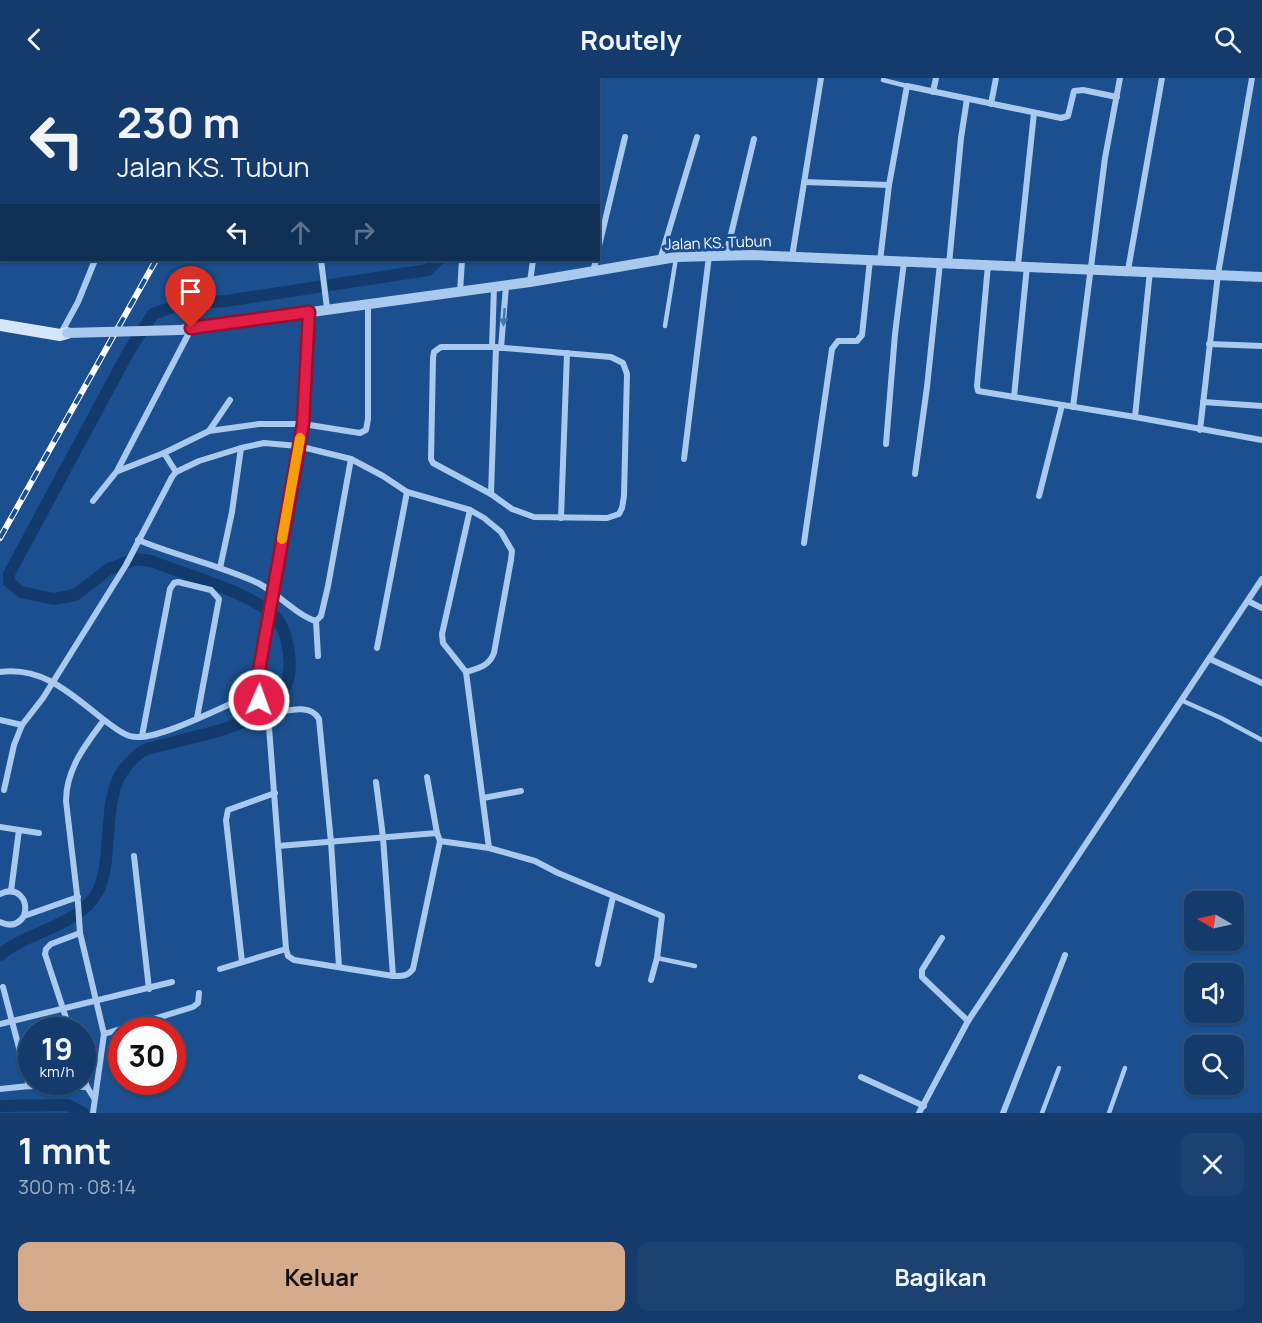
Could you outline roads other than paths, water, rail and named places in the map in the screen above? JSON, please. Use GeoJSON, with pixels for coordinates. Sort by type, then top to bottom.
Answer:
{"type":"FeatureCollection","features":[{"type":"Feature","properties":{"kind":"main road"},"geometry":{"type":"LineString","coordinates":[[0,325],[63,334]]}},
{"type":"Feature","properties":{"kind":"street"},"geometry":{"type":"LineString","coordinates":[[792,257],[821,78]]}},
{"type":"Feature","properties":{"kind":"street"},"geometry":{"type":"LineString","coordinates":[[933,92],[936,78]]}},
{"type":"Feature","properties":{"kind":"street"},"geometry":{"type":"LineString","coordinates":[[991,104],[996,78]]}},
{"type":"Feature","properties":{"kind":"street"},"geometry":{"type":"LineString","coordinates":[[1073,407],[1105,158],[1120,78]]}},
{"type":"Feature","properties":{"kind":"street"},"geometry":{"type":"LineString","coordinates":[[1128,270],[1161,78]]}},
{"type":"Feature","properties":{"kind":"street"},"geometry":{"type":"LineString","coordinates":[[1200,430],[1218,274],[1252,78]]}},
{"type":"Feature","properties":{"kind":"street"},"geometry":{"type":"LineString","coordinates":[[804,543],[832,349],[838,341],[857,341],[862,335],[907,86],[1066,118],[1074,91],[1117,97]]}},
{"type":"Feature","properties":{"kind":"street"},"geometry":{"type":"LineString","coordinates":[[915,474],[967,99]]}},
{"type":"Feature","properties":{"kind":"street"},"geometry":{"type":"LineString","coordinates":[[1014,397],[1034,113]]}},
{"type":"Feature","properties":{"kind":"street"},"geometry":{"type":"LineString","coordinates":[[600,242],[625,137]]}},
{"type":"Feature","properties":{"kind":"street"},"geometry":{"type":"LineString","coordinates":[[660,260],[697,137]]}},
{"type":"Feature","properties":{"kind":"street"},"geometry":{"type":"LineString","coordinates":[[726,255],[754,139]]}},
{"type":"Feature","properties":{"kind":"street"},"geometry":{"type":"LineString","coordinates":[[804,182],[889,185]]}},
{"type":"Feature","properties":{"kind":"street","name":"Jalan KS. Tubun"},"geometry":{"type":"LineString","coordinates":[[63,334],[185,329],[327,308],[506,286],[676,257],[726,255],[792,257],[1262,277]]}},
{"type":"Feature","properties":{"kind":"street"},"geometry":{"type":"LineString","coordinates":[[684,459],[709,256]]}},
{"type":"Feature","properties":{"kind":"street"},"geometry":{"type":"LineString","coordinates":[[63,334],[95,261]]}},
{"type":"Feature","properties":{"kind":"street"},"geometry":{"type":"LineString","coordinates":[[321,261],[327,308]]}},
{"type":"Feature","properties":{"kind":"street"},"geometry":{"type":"LineString","coordinates":[[460,292],[462,261]]}},
{"type":"Feature","properties":{"kind":"street"},"geometry":{"type":"LineString","coordinates":[[530,282],[533,261]]}},
{"type":"Feature","properties":{"kind":"street"},"geometry":{"type":"LineString","coordinates":[[593,272],[596,261]]}},
{"type":"Feature","properties":{"kind":"street"},"geometry":{"type":"LineString","coordinates":[[886,444],[895,334],[904,262]]}},
{"type":"Feature","properties":{"kind":"street"},"geometry":{"type":"LineString","coordinates":[[988,265],[977,388],[980,392],[1262,440]]}},
{"type":"Feature","properties":{"kind":"street"},"geometry":{"type":"LineString","coordinates":[[1135,417],[1150,271]]}},
{"type":"Feature","properties":{"kind":"street"},"geometry":{"type":"LineString","coordinates":[[496,347],[506,286]]}},
{"type":"Feature","properties":{"kind":"street"},"geometry":{"type":"LineString","coordinates":[[491,494],[496,347],[494,287]]}},
{"type":"Feature","properties":{"kind":"street"},"geometry":{"type":"LineString","coordinates":[[117,471],[165,455],[209,431],[259,424],[360,433],[366,430],[368,419],[368,303]]}},
{"type":"Feature","properties":{"kind":"street"},"geometry":{"type":"LineString","coordinates":[[309,312],[302,427],[255,693],[268,713],[288,956],[294,960],[393,976],[405,976],[413,969],[440,841],[427,777]]}},
{"type":"Feature","properties":{"kind":"street"},"geometry":{"type":"LineString","coordinates":[[93,501],[117,471],[185,329]]}},
{"type":"Feature","properties":{"kind":"street"},"geometry":{"type":"LineString","coordinates":[[1209,344],[1262,346]]}},
{"type":"Feature","properties":{"kind":"street"},"geometry":{"type":"LineString","coordinates":[[441,347],[496,347],[567,353],[611,357],[619,360],[627,374],[624,496],[622,508],[615,517],[534,517],[512,509],[491,494],[433,464],[431,459],[434,351],[441,347]]}},
{"type":"Feature","properties":{"kind":"street"},"geometry":{"type":"LineString","coordinates":[[561,518],[567,353]]}},
{"type":"Feature","properties":{"kind":"street"},"geometry":{"type":"LineString","coordinates":[[209,431],[230,400]]}},
{"type":"Feature","properties":{"kind":"street"},"geometry":{"type":"LineString","coordinates":[[1203,402],[1262,406]]}},
{"type":"Feature","properties":{"kind":"street"},"geometry":{"type":"LineString","coordinates":[[1039,496],[1062,405]]}},
{"type":"Feature","properties":{"kind":"street"},"geometry":{"type":"LineString","coordinates":[[4,790],[3,773],[22,725],[54,681],[126,565],[174,470],[241,448],[264,443],[299,445],[351,459],[407,492],[470,510],[501,532],[512,551],[494,653],[491,661],[483,667],[466,672]]}},
{"type":"Feature","properties":{"kind":"street"},"geometry":{"type":"LineString","coordinates":[[220,568],[232,512],[241,448]]}},
{"type":"Feature","properties":{"kind":"street"},"geometry":{"type":"LineString","coordinates":[[165,455],[174,470]]}},
{"type":"Feature","properties":{"kind":"street"},"geometry":{"type":"LineString","coordinates":[[318,656],[316,621],[321,616],[328,586],[351,459]]}},
{"type":"Feature","properties":{"kind":"street"},"geometry":{"type":"LineString","coordinates":[[377,648],[407,492]]}},
{"type":"Feature","properties":{"kind":"street"},"geometry":{"type":"LineString","coordinates":[[470,510],[442,634],[443,643],[466,672],[489,848]]}},
{"type":"Feature","properties":{"kind":"street"},"geometry":{"type":"LineString","coordinates":[[136,543],[220,568],[257,583],[309,619],[316,621]]}},
{"type":"Feature","properties":{"kind":"street"},"geometry":{"type":"LineString","coordinates":[[919,1113],[968,1021],[1262,579]]}},
{"type":"Feature","properties":{"kind":"street"},"geometry":{"type":"LineString","coordinates":[[142,736],[170,589],[174,583],[178,582],[211,590],[219,599],[197,718]]}},
{"type":"Feature","properties":{"kind":"street"},"geometry":{"type":"LineString","coordinates":[[1248,601],[1262,608]]}},
{"type":"Feature","properties":{"kind":"street"},"geometry":{"type":"LineString","coordinates":[[1210,659],[1262,683]]}},
{"type":"Feature","properties":{"kind":"street"},"geometry":{"type":"LineString","coordinates":[[0,672],[29,674],[54,681],[104,720],[127,734],[142,736],[172,729],[255,693]]}},
{"type":"Feature","properties":{"kind":"street"},"geometry":{"type":"LineString","coordinates":[[268,713],[309,709],[315,712],[319,719],[331,842],[339,967]]}},
{"type":"Feature","properties":{"kind":"street"},"geometry":{"type":"LineString","coordinates":[[0,720],[22,725]]}},
{"type":"Feature","properties":{"kind":"street"},"geometry":{"type":"LineString","coordinates":[[94,1106],[104,1034],[80,933],[66,788],[69,775],[82,751],[104,720]]}},
{"type":"Feature","properties":{"kind":"street"},"geometry":{"type":"LineString","coordinates":[[376,782],[383,837],[393,976]]}},
{"type":"Feature","properties":{"kind":"street"},"geometry":{"type":"LineString","coordinates":[[483,798],[520,791]]}},
{"type":"Feature","properties":{"kind":"street"},"geometry":{"type":"LineString","coordinates":[[242,963],[226,820],[228,810],[274,793]]}},
{"type":"Feature","properties":{"kind":"street"},"geometry":{"type":"LineString","coordinates":[[0,827],[39,833]]}},
{"type":"Feature","properties":{"kind":"street"},"geometry":{"type":"LineString","coordinates":[[11,891],[19,830]]}},
{"type":"Feature","properties":{"kind":"street"},"geometry":{"type":"LineString","coordinates":[[278,846],[437,833]]}},
{"type":"Feature","properties":{"kind":"street"},"geometry":{"type":"LineString","coordinates":[[440,841],[489,848],[535,861],[613,897],[662,916],[657,958],[651,980]]}},
{"type":"Feature","properties":{"kind":"street"},"geometry":{"type":"LineString","coordinates":[[134,856],[149,989]]}},
{"type":"Feature","properties":{"kind":"street"},"geometry":{"type":"LineString","coordinates":[[0,894],[11,891],[21,895],[26,905],[24,916],[14,925],[0,922]]}},
{"type":"Feature","properties":{"kind":"street"},"geometry":{"type":"LineString","coordinates":[[598,964],[613,897]]}},
{"type":"Feature","properties":{"kind":"street"},"geometry":{"type":"LineString","coordinates":[[24,916],[78,900]]}},
{"type":"Feature","properties":{"kind":"street"},"geometry":{"type":"LineString","coordinates":[[66,1017],[45,954],[51,944],[80,933]]}},
{"type":"Feature","properties":{"kind":"street"},"geometry":{"type":"LineString","coordinates":[[942,938],[922,970],[922,977],[968,1021]]}},
{"type":"Feature","properties":{"kind":"street"},"geometry":{"type":"LineString","coordinates":[[220,969],[286,949]]}},
{"type":"Feature","properties":{"kind":"street"},"geometry":{"type":"LineString","coordinates":[[1003,1113],[1065,956]]}},
{"type":"Feature","properties":{"kind":"street"},"geometry":{"type":"LineString","coordinates":[[0,1024],[172,982]]}},
{"type":"Feature","properties":{"kind":"street"},"geometry":{"type":"LineString","coordinates":[[3,987],[18,1044]]}},
{"type":"Feature","properties":{"kind":"street"},"geometry":{"type":"LineString","coordinates":[[104,1034],[193,1007],[198,1003],[199,993]]}},
{"type":"Feature","properties":{"kind":"street"},"geometry":{"type":"LineString","coordinates":[[861,1077],[924,1106]]}},
{"type":"Feature","properties":{"kind":"street"},"geometry":{"type":"LineString","coordinates":[[0,1089],[18,1087]]}},
{"type":"Feature","properties":{"kind":"lane"},"geometry":{"type":"LineString","coordinates":[[883,80],[907,86]]}},
{"type":"Feature","properties":{"kind":"lane"},"geometry":{"type":"LineString","coordinates":[[665,326],[676,257]]}},
{"type":"Feature","properties":{"kind":"lane"},"geometry":{"type":"LineString","coordinates":[[1183,701],[1262,740]]}},
{"type":"Feature","properties":{"kind":"lane"},"geometry":{"type":"LineString","coordinates":[[657,958],[695,966]]}},
{"type":"Feature","properties":{"kind":"lane"},"geometry":{"type":"LineString","coordinates":[[1042,1113],[1059,1068]]}},
{"type":"Feature","properties":{"kind":"lane"},"geometry":{"type":"LineString","coordinates":[[1109,1113],[1125,1068]]}},
{"type":"Feature","properties":{"kind":"waterway"},"geometry":{"type":"LineString","coordinates":[[0,955],[24,940],[66,921],[89,903],[98,891],[106,863],[113,795],[118,780],[134,758],[150,748],[228,728],[249,719],[267,709],[281,695],[289,677],[286,637],[278,620],[268,611],[238,594],[151,561],[136,559],[109,569],[75,595],[54,599],[21,592],[9,582],[9,574],[129,351],[153,314],[182,304],[226,301],[428,270],[437,261]]}},
{"type":"Feature","properties":{"kind":"waterway"},"geometry":{"type":"LineString","coordinates":[[0,1106],[68,1105],[83,1113]]}},
{"type":"Feature","properties":{"kind":"railway"},"geometry":{"type":"LineString","coordinates":[[0,538],[155,261]]}}]}
